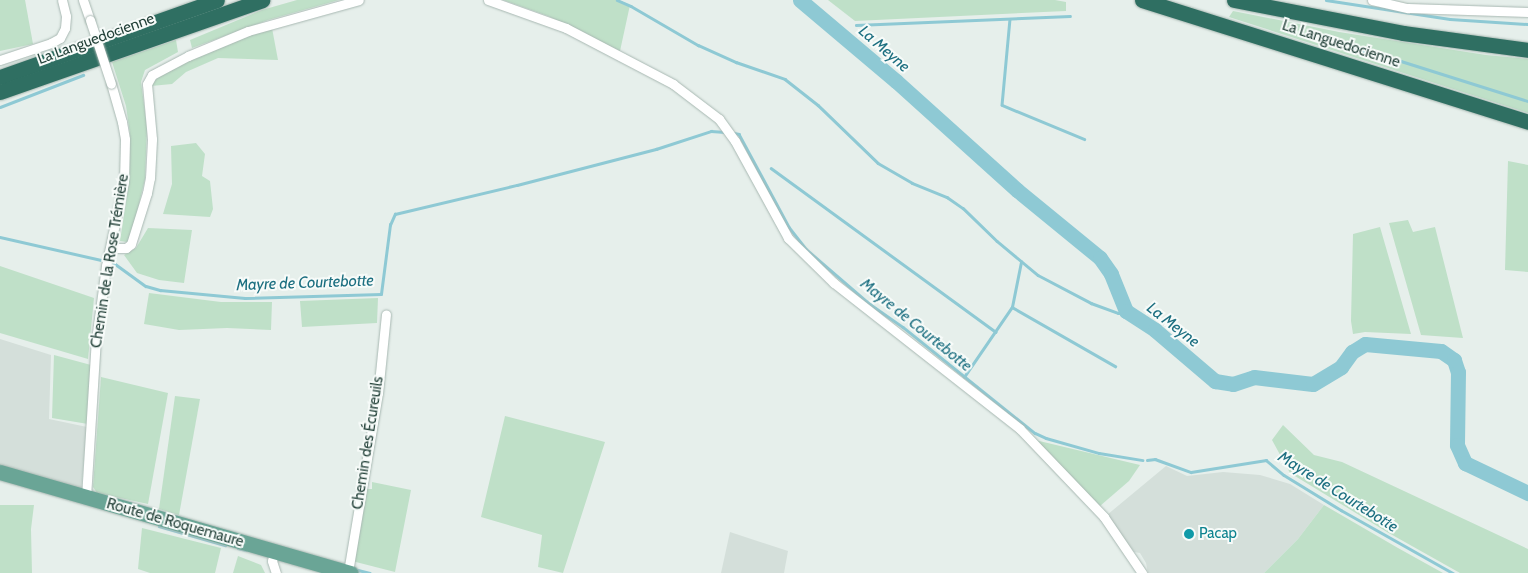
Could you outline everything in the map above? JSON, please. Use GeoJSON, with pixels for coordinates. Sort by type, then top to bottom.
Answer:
{"type":"FeatureCollection","features":[{"type":"Feature","properties":{"kind":"highway","name":"La Languedocienne"},"geometry":{"type":"LineString","coordinates":[[0,77],[217,0]]}},
{"type":"Feature","properties":{"kind":"highway","name":"La Languedocienne"},"geometry":{"type":"LineString","coordinates":[[0,92],[262,0]]}},
{"type":"Feature","properties":{"kind":"highway","name":"La Languedocienne"},"geometry":{"type":"LineString","coordinates":[[1142,0],[1528,122]]}},
{"type":"Feature","properties":{"kind":"highway","name":"La Languedocienne"},"geometry":{"type":"LineString","coordinates":[[1234,0],[1403,33],[1528,50]]}},
{"type":"Feature","properties":{"kind":"main road","name":"Route de Roquemaure"},"geometry":{"type":"LineString","coordinates":[[0,472],[350,572]]}},
{"type":"Feature","properties":{"kind":"street"},"geometry":{"type":"LineString","coordinates":[[0,60],[51,43],[60,38],[65,28],[66,16],[62,0]]}},
{"type":"Feature","properties":{"kind":"street","name":"Chemin de la Rose Trémière"},"geometry":{"type":"LineString","coordinates":[[83,0],[122,122],[125,157],[121,204],[106,266],[94,362],[86,497]]}},
{"type":"Feature","properties":{"kind":"street"},"geometry":{"type":"LineString","coordinates":[[110,252],[126,248],[131,244],[147,193],[150,178],[152,138],[147,84],[152,75],[174,62],[241,34],[359,0]]}},
{"type":"Feature","properties":{"kind":"street"},"geometry":{"type":"LineString","coordinates":[[488,0],[566,28],[673,84],[719,119],[735,140],[788,238],[834,283],[1020,429],[1104,517],[1142,573]]}},
{"type":"Feature","properties":{"kind":"street"},"geometry":{"type":"LineString","coordinates":[[1372,0],[1408,8],[1528,12]]}},
{"type":"Feature","properties":{"kind":"street","name":"Chemin des Écureuils"},"geometry":{"type":"LineString","coordinates":[[350,572],[378,393],[386,314]]}},
{"type":"Feature","properties":{"kind":"street"},"geometry":{"type":"LineString","coordinates":[[274,551],[272,561],[276,573]]}},
{"type":"Feature","properties":{"kind":"shaded area"},"geometry":{"type":"Polygon","coordinates":[[[0,339],[51,355],[49,419],[87,427],[81,491],[0,465],[0,339]]]}},
{"type":"Feature","properties":{"kind":"shaded area"},"geometry":{"type":"Polygon","coordinates":[[[1166,466],[1187,476],[1223,472],[1260,475],[1290,484],[1324,505],[1298,539],[1264,573],[1148,573],[1146,563],[1140,553],[1134,552],[1107,515],[1166,466]]]}},
{"type":"Feature","properties":{"kind":"shaded area"},"geometry":{"type":"Polygon","coordinates":[[[730,532],[788,551],[784,573],[721,573],[730,532]]]}},
{"type":"Feature","properties":{"kind":"green space"},"geometry":{"type":"Polygon","coordinates":[[[0,0],[25,0],[33,44],[0,51],[0,0]]]}},
{"type":"Feature","properties":{"kind":"green space"},"geometry":{"type":"Polygon","coordinates":[[[297,0],[339,0],[268,20],[192,48],[190,40],[262,10],[297,0]]]}},
{"type":"Feature","properties":{"kind":"green space"},"geometry":{"type":"Polygon","coordinates":[[[503,0],[619,0],[630,5],[620,51],[548,16],[503,0]]]}},
{"type":"Feature","properties":{"kind":"green space"},"geometry":{"type":"Polygon","coordinates":[[[828,0],[1055,0],[1066,2],[1066,11],[855,21],[828,0]]]}},
{"type":"Feature","properties":{"kind":"green space"},"geometry":{"type":"Polygon","coordinates":[[[1233,11],[1339,32],[1486,55],[1528,59],[1528,113],[1229,17],[1233,11]]]}},
{"type":"Feature","properties":{"kind":"green space"},"geometry":{"type":"Polygon","coordinates":[[[272,28],[278,60],[218,58],[186,72],[172,84],[151,86],[159,74],[168,68],[240,38],[272,28]]]}},
{"type":"Feature","properties":{"kind":"green space"},"geometry":{"type":"Polygon","coordinates":[[[176,40],[178,52],[145,70],[141,82],[147,127],[145,179],[132,233],[127,242],[120,241],[129,183],[130,134],[126,106],[112,62],[176,40]]]}},
{"type":"Feature","properties":{"kind":"green space"},"geometry":{"type":"Polygon","coordinates":[[[196,143],[205,154],[202,176],[210,181],[213,209],[210,217],[163,214],[172,184],[171,146],[196,143]]]}},
{"type":"Feature","properties":{"kind":"green space"},"geometry":{"type":"Polygon","coordinates":[[[1508,161],[1528,165],[1528,272],[1505,270],[1508,161]]]}},
{"type":"Feature","properties":{"kind":"green space"},"geometry":{"type":"Polygon","coordinates":[[[1408,220],[1413,232],[1435,227],[1463,338],[1421,335],[1389,223],[1408,220]]]}},
{"type":"Feature","properties":{"kind":"green space"},"geometry":{"type":"Polygon","coordinates":[[[1380,227],[1411,334],[1365,332],[1353,334],[1351,321],[1353,234],[1380,227]]]}},
{"type":"Feature","properties":{"kind":"green space"},"geometry":{"type":"Polygon","coordinates":[[[148,228],[192,230],[184,283],[159,280],[137,273],[124,255],[136,248],[148,228]]]}},
{"type":"Feature","properties":{"kind":"green space"},"geometry":{"type":"Polygon","coordinates":[[[0,266],[94,298],[88,359],[0,333],[0,266]]]}},
{"type":"Feature","properties":{"kind":"green space"},"geometry":{"type":"Polygon","coordinates":[[[149,293],[221,302],[272,302],[271,330],[227,328],[179,330],[144,324],[149,293]]]}},
{"type":"Feature","properties":{"kind":"green space"},"geometry":{"type":"Polygon","coordinates":[[[378,298],[377,323],[302,327],[300,301],[378,298]]]}},
{"type":"Feature","properties":{"kind":"green space"},"geometry":{"type":"Polygon","coordinates":[[[54,355],[91,365],[88,424],[52,418],[54,355]]]}},
{"type":"Feature","properties":{"kind":"green space"},"geometry":{"type":"Polygon","coordinates":[[[101,377],[168,393],[148,504],[97,493],[93,487],[101,377]]]}},
{"type":"Feature","properties":{"kind":"green space"},"geometry":{"type":"Polygon","coordinates":[[[175,396],[200,399],[179,515],[159,509],[175,396]]]}},
{"type":"Feature","properties":{"kind":"green space"},"geometry":{"type":"Polygon","coordinates":[[[505,416],[605,442],[563,573],[538,567],[542,535],[481,517],[505,416]]]}},
{"type":"Feature","properties":{"kind":"green space"},"geometry":{"type":"Polygon","coordinates":[[[1283,425],[1314,455],[1342,462],[1528,549],[1528,573],[1460,573],[1387,532],[1290,473],[1272,440],[1283,425]]]}},
{"type":"Feature","properties":{"kind":"green space"},"geometry":{"type":"Polygon","coordinates":[[[1035,440],[1140,465],[1129,481],[1100,506],[1035,440]]]}},
{"type":"Feature","properties":{"kind":"green space"},"geometry":{"type":"Polygon","coordinates":[[[372,482],[411,490],[395,572],[352,561],[366,489],[372,489],[372,482]]]}},
{"type":"Feature","properties":{"kind":"green space"},"geometry":{"type":"Polygon","coordinates":[[[0,505],[34,505],[31,529],[32,573],[0,573],[0,505]]]}},
{"type":"Feature","properties":{"kind":"green space"},"geometry":{"type":"Polygon","coordinates":[[[1324,505],[1443,573],[1264,573],[1298,539],[1324,505]]]}},
{"type":"Feature","properties":{"kind":"green space"},"geometry":{"type":"Polygon","coordinates":[[[142,528],[221,548],[215,573],[150,573],[138,569],[142,528]]]}},
{"type":"Feature","properties":{"kind":"green space"},"geometry":{"type":"Polygon","coordinates":[[[238,556],[261,565],[265,573],[233,573],[238,556]]]}},
{"type":"Feature","properties":{"kind":"waterway"},"geometry":{"type":"LineString","coordinates":[[617,0],[631,6],[698,45],[736,62],[785,79],[818,105],[878,163],[912,183],[947,197],[963,208],[997,241],[1038,275],[1091,303],[1118,313],[1126,311]]}},
{"type":"Feature","properties":{"kind":"waterway","name":"La Meyne"},"geometry":{"type":"LineString","coordinates":[[800,0],[896,81],[1017,190],[1100,258],[1111,274],[1126,311],[1155,330],[1215,381],[1233,384],[1254,377],[1313,384],[1341,367],[1352,352],[1365,344],[1441,351],[1454,360],[1458,372],[1457,445],[1465,463],[1528,493]]}},
{"type":"Feature","properties":{"kind":"waterway"},"geometry":{"type":"LineString","coordinates":[[1326,0],[1450,19],[1528,24]]}},
{"type":"Feature","properties":{"kind":"waterway"},"geometry":{"type":"LineString","coordinates":[[856,25],[1070,16]]}},
{"type":"Feature","properties":{"kind":"waterway"},"geometry":{"type":"LineString","coordinates":[[1010,19],[1002,105],[1084,139]]}},
{"type":"Feature","properties":{"kind":"waterway"},"geometry":{"type":"LineString","coordinates":[[1332,43],[1401,61],[1528,101]]}},
{"type":"Feature","properties":{"kind":"waterway"},"geometry":{"type":"LineString","coordinates":[[0,107],[83,75]]}},
{"type":"Feature","properties":{"kind":"waterway","name":"Mayre de Courtebotte"},"geometry":{"type":"LineString","coordinates":[[0,237],[114,263],[146,286],[160,290],[245,298],[381,294],[390,225],[395,214],[656,149],[711,131],[725,132]]}},
{"type":"Feature","properties":{"kind":"waterway","name":"Mayre de Courtebotte"},"geometry":{"type":"LineString","coordinates":[[734,133],[739,134],[789,227],[806,249],[870,304],[903,327],[1035,433],[1099,453],[1142,460]]}},
{"type":"Feature","properties":{"kind":"waterway"},"geometry":{"type":"LineString","coordinates":[[771,168],[996,332]]}},
{"type":"Feature","properties":{"kind":"waterway"},"geometry":{"type":"LineString","coordinates":[[964,377],[1012,307],[1021,262]]}},
{"type":"Feature","properties":{"kind":"waterway"},"geometry":{"type":"LineString","coordinates":[[1012,307],[1115,366]]}},
{"type":"Feature","properties":{"kind":"waterway","name":"Mayre de Courtebotte"},"geometry":{"type":"LineString","coordinates":[[1147,460],[1155,459],[1191,472],[1266,460],[1284,475],[1341,510],[1453,573]]}},
{"type":"Feature","properties":{"kind":"waterway"},"geometry":{"type":"LineString","coordinates":[[159,526],[225,545]]}},
{"type":"Feature","properties":{"kind":"waterway"},"geometry":{"type":"LineString","coordinates":[[238,548],[246,550]]}},
{"type":"Feature","properties":{"kind":"waterway"},"geometry":{"type":"LineString","coordinates":[[354,569],[370,573]]}},
{"type":"Feature","properties":{"kind":"place","name":"Pacap"},"geometry":{"type":"Point","coordinates":[1189,534]}}]}
